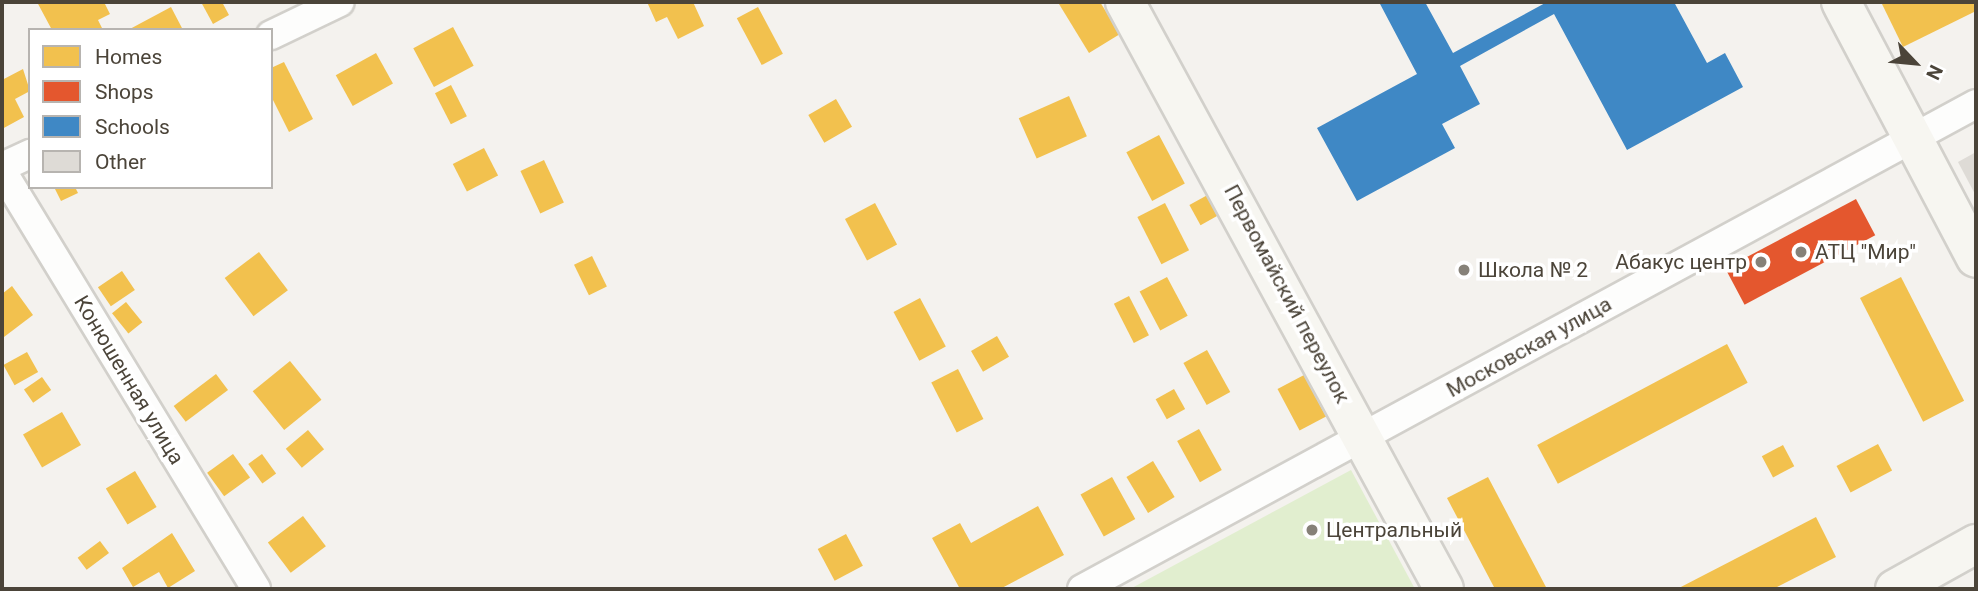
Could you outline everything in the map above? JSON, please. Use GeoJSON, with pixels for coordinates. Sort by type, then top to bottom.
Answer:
{"type":"FeatureCollection","features":[{"type":"Feature","properties":{"kind":"street"},"geometry":{"type":"LineString","coordinates":[[273,35],[340,2]]}},
{"type":"Feature","properties":{"kind":"street","name":"Первомайский переулок"},"geometry":{"type":"LineString","coordinates":[[1125,2],[1444,589]]}},
{"type":"Feature","properties":{"kind":"street"},"geometry":{"type":"LineString","coordinates":[[1841,2],[1976,258]]}},
{"type":"Feature","properties":{"kind":"street","name":"Московская улица"},"geometry":{"type":"LineString","coordinates":[[1082,589],[1976,104]]}},
{"type":"Feature","properties":{"kind":"street"},"geometry":{"type":"LineString","coordinates":[[2,169],[28,155]]}},
{"type":"Feature","properties":{"kind":"street","name":"Конюшенная улица"},"geometry":{"type":"LineString","coordinates":[[2,169],[256,589]]}},
{"type":"Feature","properties":{"kind":"street"},"geometry":{"type":"LineString","coordinates":[[1895,589],[1976,544]]}},
{"type":"Feature","properties":{"kind":"green space","name":"Центральный"},"geometry":{"type":"Polygon","coordinates":[[[1351,470],[1415,589],[1130,589],[1351,470]]]}},
{"type":"Feature","properties":{"kind":"building: Homes"},"geometry":{"type":"Polygon","coordinates":[[[37,2],[104,2],[110,14],[98,20],[102,28],[51,28],[37,2]]]}},
{"type":"Feature","properties":{"kind":"building: Homes"},"geometry":{"type":"Polygon","coordinates":[[[201,2],[222,2],[229,15],[213,24],[201,2]]]}},
{"type":"Feature","properties":{"kind":"building: Homes"},"geometry":{"type":"Polygon","coordinates":[[[647,2],[693,2],[704,26],[678,39],[667,17],[656,22],[647,2]]]}},
{"type":"Feature","properties":{"kind":"building: Homes"},"geometry":{"type":"Polygon","coordinates":[[[1100,2],[1120,34],[1089,53],[1059,4],[1100,2]]]}},
{"type":"Feature","properties":{"kind":"building: Homes"},"geometry":{"type":"Polygon","coordinates":[[[1881,2],[1976,2],[1976,11],[1903,47],[1881,2]]]}},
{"type":"Feature","properties":{"kind":"building: Homes"},"geometry":{"type":"Polygon","coordinates":[[[171,7],[182,28],[132,28],[171,7]]]}},
{"type":"Feature","properties":{"kind":"building: Homes"},"geometry":{"type":"Polygon","coordinates":[[[758,7],[783,54],[762,65],[737,18],[758,7]]]}},
{"type":"Feature","properties":{"kind":"building: Homes"},"geometry":{"type":"Polygon","coordinates":[[[453,27],[474,66],[434,87],[413,48],[453,27]]]}},
{"type":"Feature","properties":{"kind":"building: Homes"},"geometry":{"type":"Polygon","coordinates":[[[376,53],[393,84],[353,106],[336,75],[376,53]]]}},
{"type":"Feature","properties":{"kind":"building: Homes"},"geometry":{"type":"Polygon","coordinates":[[[284,62],[313,119],[289,132],[273,100],[273,67],[284,62]]]}},
{"type":"Feature","properties":{"kind":"building: Homes"},"geometry":{"type":"Polygon","coordinates":[[[23,69],[28,92],[15,99],[24,117],[2,129],[2,80],[23,69]]]}},
{"type":"Feature","properties":{"kind":"building: Homes"},"geometry":{"type":"Polygon","coordinates":[[[451,85],[467,116],[451,124],[435,93],[451,85]]]}},
{"type":"Feature","properties":{"kind":"building: Homes"},"geometry":{"type":"Polygon","coordinates":[[[1069,96],[1087,136],[1037,159],[1019,118],[1069,96]]]}},
{"type":"Feature","properties":{"kind":"building: Homes"},"geometry":{"type":"Polygon","coordinates":[[[836,99],[852,127],[824,143],[808,115],[836,99]]]}},
{"type":"Feature","properties":{"kind":"building: Homes"},"geometry":{"type":"Polygon","coordinates":[[[1159,135],[1185,184],[1152,201],[1126,152],[1159,135]]]}},
{"type":"Feature","properties":{"kind":"building: Homes"},"geometry":{"type":"Polygon","coordinates":[[[484,148],[498,176],[467,192],[453,164],[484,148]]]}},
{"type":"Feature","properties":{"kind":"building: Homes"},"geometry":{"type":"Polygon","coordinates":[[[544,160],[564,203],[540,214],[520,171],[544,160]]]}},
{"type":"Feature","properties":{"kind":"building: Homes"},"geometry":{"type":"Polygon","coordinates":[[[55,189],[76,189],[78,193],[61,201],[55,189]]]}},
{"type":"Feature","properties":{"kind":"building: Homes"},"geometry":{"type":"Polygon","coordinates":[[[1213,192],[1224,212],[1201,225],[1189,205],[1213,192]]]}},
{"type":"Feature","properties":{"kind":"building: Homes"},"geometry":{"type":"Polygon","coordinates":[[[875,203],[897,244],[867,260],[845,219],[875,203]]]}},
{"type":"Feature","properties":{"kind":"building: Homes"},"geometry":{"type":"Polygon","coordinates":[[[1165,203],[1189,250],[1161,264],[1137,217],[1165,203]]]}},
{"type":"Feature","properties":{"kind":"building: Homes"},"geometry":{"type":"Polygon","coordinates":[[[259,252],[288,290],[254,316],[225,278],[259,252]]]}},
{"type":"Feature","properties":{"kind":"building: Homes"},"geometry":{"type":"Polygon","coordinates":[[[592,256],[607,287],[589,295],[574,265],[592,256]]]}},
{"type":"Feature","properties":{"kind":"building: Homes"},"geometry":{"type":"Polygon","coordinates":[[[122,271],[135,290],[111,306],[98,287],[122,271]]]}},
{"type":"Feature","properties":{"kind":"building: Homes"},"geometry":{"type":"Polygon","coordinates":[[[1167,277],[1188,316],[1160,330],[1140,292],[1167,277]]]}},
{"type":"Feature","properties":{"kind":"building: Homes"},"geometry":{"type":"Polygon","coordinates":[[[1901,277],[1964,401],[1923,422],[1860,298],[1901,277]]]}},
{"type":"Feature","properties":{"kind":"building: Homes"},"geometry":{"type":"Polygon","coordinates":[[[12,286],[33,315],[4,337],[2,294],[12,286]]]}},
{"type":"Feature","properties":{"kind":"building: Homes"},"geometry":{"type":"Polygon","coordinates":[[[1129,296],[1149,335],[1134,343],[1114,304],[1129,296]]]}},
{"type":"Feature","properties":{"kind":"building: Homes"},"geometry":{"type":"Polygon","coordinates":[[[920,298],[946,347],[919,361],[894,312],[920,298]]]}},
{"type":"Feature","properties":{"kind":"building: Homes"},"geometry":{"type":"Polygon","coordinates":[[[126,302],[142,322],[128,334],[112,313],[126,302]]]}},
{"type":"Feature","properties":{"kind":"building: Homes"},"geometry":{"type":"Polygon","coordinates":[[[997,336],[1009,357],[983,372],[971,351],[997,336]]]}},
{"type":"Feature","properties":{"kind":"building: Homes"},"geometry":{"type":"Polygon","coordinates":[[[1727,344],[1748,383],[1558,484],[1537,445],[1727,344]]]}},
{"type":"Feature","properties":{"kind":"building: Homes"},"geometry":{"type":"Polygon","coordinates":[[[1207,350],[1230,392],[1207,405],[1183,363],[1207,350]]]}},
{"type":"Feature","properties":{"kind":"building: Homes"},"geometry":{"type":"Polygon","coordinates":[[[27,352],[38,372],[15,385],[3,365],[27,352]]]}},
{"type":"Feature","properties":{"kind":"building: Homes"},"geometry":{"type":"Polygon","coordinates":[[[290,361],[321,400],[284,430],[253,391],[290,361]]]}},
{"type":"Feature","properties":{"kind":"building: Homes"},"geometry":{"type":"Polygon","coordinates":[[[958,369],[983,419],[957,433],[931,383],[958,369]]]}},
{"type":"Feature","properties":{"kind":"building: Homes"},"geometry":{"type":"Polygon","coordinates":[[[216,374],[228,390],[186,422],[174,406],[216,374]]]}},
{"type":"Feature","properties":{"kind":"building: Homes"},"geometry":{"type":"Polygon","coordinates":[[[1304,375],[1326,416],[1300,431],[1278,389],[1304,375]]]}},
{"type":"Feature","properties":{"kind":"building: Homes"},"geometry":{"type":"Polygon","coordinates":[[[42,377],[51,390],[33,403],[24,390],[42,377]]]}},
{"type":"Feature","properties":{"kind":"building: Homes"},"geometry":{"type":"Polygon","coordinates":[[[1174,389],[1185,409],[1167,419],[1156,399],[1174,389]]]}},
{"type":"Feature","properties":{"kind":"building: Homes"},"geometry":{"type":"Polygon","coordinates":[[[62,412],[81,445],[42,467],[23,434],[62,412]]]}},
{"type":"Feature","properties":{"kind":"building: Homes"},"geometry":{"type":"Polygon","coordinates":[[[1199,429],[1222,470],[1200,482],[1177,441],[1199,429]]]}},
{"type":"Feature","properties":{"kind":"building: Homes"},"geometry":{"type":"Polygon","coordinates":[[[308,430],[324,449],[302,468],[286,449],[308,430]]]}},
{"type":"Feature","properties":{"kind":"building: Homes"},"geometry":{"type":"Polygon","coordinates":[[[1878,444],[1892,470],[1851,493],[1837,466],[1878,444]]]}},
{"type":"Feature","properties":{"kind":"building: Homes"},"geometry":{"type":"Polygon","coordinates":[[[1783,445],[1794,466],[1773,477],[1762,456],[1783,445]]]}},
{"type":"Feature","properties":{"kind":"building: Homes"},"geometry":{"type":"Polygon","coordinates":[[[233,454],[250,477],[224,496],[207,473],[233,454]]]}},
{"type":"Feature","properties":{"kind":"building: Homes"},"geometry":{"type":"Polygon","coordinates":[[[262,454],[276,473],[262,483],[248,464],[262,454]]]}},
{"type":"Feature","properties":{"kind":"building: Homes"},"geometry":{"type":"Polygon","coordinates":[[[1153,461],[1175,497],[1148,513],[1126,477],[1153,461]]]}},
{"type":"Feature","properties":{"kind":"building: Homes"},"geometry":{"type":"Polygon","coordinates":[[[135,471],[157,507],[127,525],[106,489],[135,471]]]}},
{"type":"Feature","properties":{"kind":"building: Homes"},"geometry":{"type":"Polygon","coordinates":[[[1112,477],[1135,519],[1104,536],[1081,494],[1112,477]]]}},
{"type":"Feature","properties":{"kind":"building: Homes"},"geometry":{"type":"Polygon","coordinates":[[[1488,477],[1547,589],[1495,589],[1447,498],[1488,477]]]}},
{"type":"Feature","properties":{"kind":"building: Homes"},"geometry":{"type":"Polygon","coordinates":[[[1038,506],[1064,555],[1000,589],[960,589],[932,538],[960,523],[971,543],[1038,506]]]}},
{"type":"Feature","properties":{"kind":"building: Homes"},"geometry":{"type":"Polygon","coordinates":[[[303,516],[326,546],[291,573],[268,542],[303,516]]]}},
{"type":"Feature","properties":{"kind":"building: Homes"},"geometry":{"type":"Polygon","coordinates":[[[1816,517],[1836,557],[1773,589],[1677,589],[1816,517]]]}},
{"type":"Feature","properties":{"kind":"building: Homes"},"geometry":{"type":"Polygon","coordinates":[[[172,533],[195,571],[168,588],[159,572],[133,587],[122,568],[172,533]]]}},
{"type":"Feature","properties":{"kind":"building: Homes"},"geometry":{"type":"Polygon","coordinates":[[[846,534],[863,566],[835,581],[818,549],[846,534]]]}},
{"type":"Feature","properties":{"kind":"building: Homes"},"geometry":{"type":"Polygon","coordinates":[[[100,541],[109,553],[87,570],[78,558],[100,541]]]}},
{"type":"Feature","properties":{"kind":"building: Shops","name":"АТЦ \"Мир\""},"geometry":{"type":"Polygon","coordinates":[[[1856,199],[1875,235],[1745,305],[1725,268],[1856,199]]]}},
{"type":"Feature","properties":{"kind":"building: Schools"},"geometry":{"type":"Polygon","coordinates":[[[1379,2],[1425,2],[1453,53],[1547,2],[1674,2],[1707,63],[1725,53],[1743,87],[1627,150],[1554,14],[1460,66],[1480,104],[1442,124],[1455,148],[1357,201],[1317,128],[1417,74],[1379,2]]]}},
{"type":"Feature","properties":{"kind":"building: Other"},"geometry":{"type":"Polygon","coordinates":[[[1976,152],[1976,196],[1958,162],[1976,152]]]}},
{"type":"Feature","properties":{"kind":"place","name":"АТЦ \"Мир\""},"geometry":{"type":"Point","coordinates":[1801,252]}},
{"type":"Feature","properties":{"kind":"place","name":"Абакус центр"},"geometry":{"type":"Point","coordinates":[1761,262]}},
{"type":"Feature","properties":{"kind":"place","name":"Школа № 2"},"geometry":{"type":"Point","coordinates":[1464,270]}},
{"type":"Feature","properties":{"kind":"place","name":"Центральный"},"geometry":{"type":"Point","coordinates":[1312,530]}}]}
